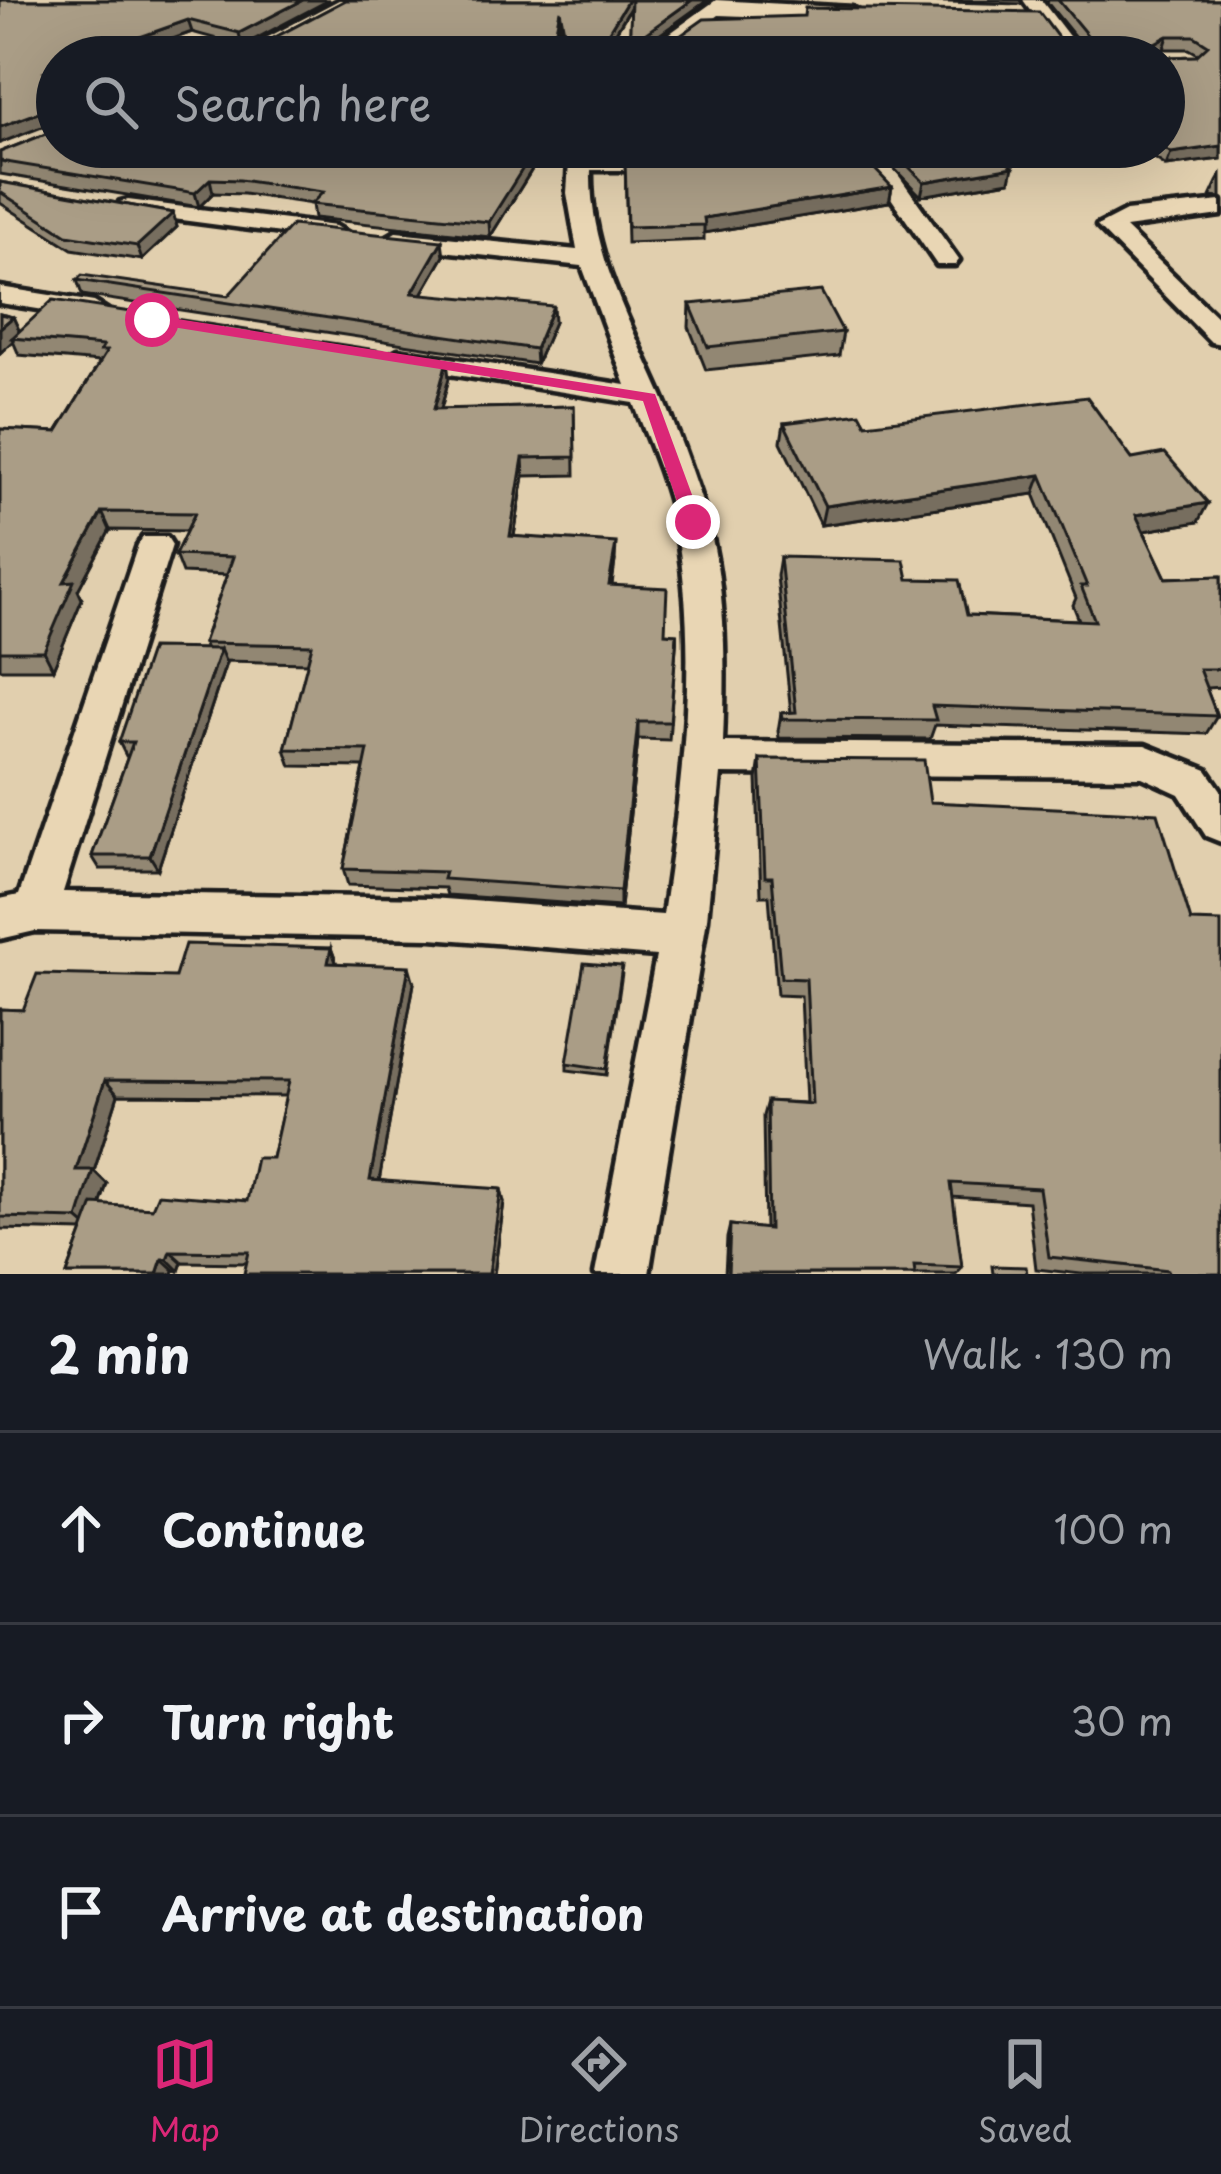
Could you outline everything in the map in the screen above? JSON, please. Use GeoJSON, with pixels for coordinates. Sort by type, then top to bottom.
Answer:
{"type":"FeatureCollection","features":[{"type":"Feature","properties":{"kind":"street"},"geometry":{"type":"LineString","coordinates":[[282,36],[353,0]]}},
{"type":"Feature","properties":{"kind":"street"},"geometry":{"type":"LineString","coordinates":[[676,36],[722,4],[865,14]]}},
{"type":"Feature","properties":{"kind":"street"},"geometry":{"type":"LineString","coordinates":[[1032,10],[1056,36]]}},
{"type":"Feature","properties":{"kind":"street"},"geometry":{"type":"LineString","coordinates":[[580,168],[590,259],[649,398],[693,522],[700,567],[705,758],[622,1274]]}},
{"type":"Feature","properties":{"kind":"street"},"geometry":{"type":"LineString","coordinates":[[879,168],[946,260]]}},
{"type":"Feature","properties":{"kind":"street"},"geometry":{"type":"LineString","coordinates":[[94,201],[188,218],[590,259]]}},
{"type":"Feature","properties":{"kind":"street"},"geometry":{"type":"LineString","coordinates":[[1221,208],[1126,218],[1109,226],[1221,336]]}},
{"type":"Feature","properties":{"kind":"street"},"geometry":{"type":"LineString","coordinates":[[0,296],[130,316]]}},
{"type":"Feature","properties":{"kind":"street"},"geometry":{"type":"LineString","coordinates":[[365,353],[649,398]]}},
{"type":"Feature","properties":{"kind":"street"},"geometry":{"type":"LineString","coordinates":[[155,544],[17,915],[431,918],[679,937]]}},
{"type":"Feature","properties":{"kind":"street"},"geometry":{"type":"LineString","coordinates":[[705,758],[1144,761],[1193,782],[1221,824]]}},
{"type":"Feature","properties":{"kind":"building"},"geometry":{"type":"Polygon","coordinates":[[[0,0],[303,0],[239,33],[188,20],[143,36],[36,36],[36,114],[0,127],[0,0]]]}},
{"type":"Feature","properties":{"kind":"building"},"geometry":{"type":"Polygon","coordinates":[[[346,0],[628,0],[606,36],[565,36],[560,10],[554,36],[278,36],[346,0]]]}},
{"type":"Feature","properties":{"kind":"building"},"geometry":{"type":"Polygon","coordinates":[[[631,0],[692,0],[642,36],[630,36],[631,0]]]}},
{"type":"Feature","properties":{"kind":"building"},"geometry":{"type":"Polygon","coordinates":[[[1058,0],[1221,0],[1221,146],[1185,151],[1185,56],[1196,56],[1208,45],[1194,36],[1088,36],[1058,0]]]}},
{"type":"Feature","properties":{"kind":"building"},"geometry":{"type":"Polygon","coordinates":[[[805,8],[1039,12],[1057,36],[680,36],[704,19],[804,16],[805,8]]]}},
{"type":"Feature","properties":{"kind":"building"},"geometry":{"type":"Polygon","coordinates":[[[36,138],[36,167],[0,161],[0,152],[36,138]]]}},
{"type":"Feature","properties":{"kind":"building"},"geometry":{"type":"Polygon","coordinates":[[[43,168],[523,168],[489,222],[311,204],[323,192],[240,180],[210,179],[195,193],[43,168]]]}},
{"type":"Feature","properties":{"kind":"building"},"geometry":{"type":"Polygon","coordinates":[[[625,168],[874,168],[892,187],[704,218],[705,225],[627,227],[625,168]]]}},
{"type":"Feature","properties":{"kind":"building"},"geometry":{"type":"Polygon","coordinates":[[[910,168],[1007,168],[924,182],[910,168]]]}},
{"type":"Feature","properties":{"kind":"building"},"geometry":{"type":"Polygon","coordinates":[[[0,182],[173,213],[137,246],[67,235],[0,192],[0,182]]]}},
{"type":"Feature","properties":{"kind":"building"},"geometry":{"type":"Polygon","coordinates":[[[292,225],[442,241],[412,293],[553,306],[535,349],[77,280],[82,275],[228,296],[292,225]]]}},
{"type":"Feature","properties":{"kind":"building"},"geometry":{"type":"Polygon","coordinates":[[[821,291],[843,332],[708,347],[690,304],[821,291]]]}},
{"type":"Feature","properties":{"kind":"building"},"geometry":{"type":"Polygon","coordinates":[[[53,300],[447,361],[434,409],[574,406],[575,457],[523,458],[510,536],[616,543],[609,585],[667,588],[665,633],[677,634],[670,722],[638,722],[620,891],[443,879],[445,872],[343,869],[368,750],[285,749],[312,645],[203,643],[233,557],[175,555],[195,513],[102,512],[64,582],[74,581],[44,651],[0,651],[0,429],[57,432],[107,351],[100,351],[103,346],[12,338],[53,300]]]}},
{"type":"Feature","properties":{"kind":"building"},"geometry":{"type":"Polygon","coordinates":[[[0,314],[13,317],[0,328],[0,314]]]}},
{"type":"Feature","properties":{"kind":"building"},"geometry":{"type":"Polygon","coordinates":[[[1087,397],[1132,459],[1165,453],[1208,503],[1136,515],[1166,578],[1221,576],[1221,669],[1199,669],[1217,716],[932,706],[936,720],[782,719],[781,713],[796,712],[780,557],[904,560],[908,579],[959,580],[967,615],[1095,621],[1081,586],[1087,586],[1041,475],[825,506],[784,423],[860,413],[866,424],[1087,397]]]}},
{"type":"Feature","properties":{"kind":"building"},"geometry":{"type":"Polygon","coordinates":[[[151,648],[220,649],[150,856],[92,856],[133,742],[119,742],[151,648]]]}},
{"type":"Feature","properties":{"kind":"building"},"geometry":{"type":"Polygon","coordinates":[[[760,759],[924,760],[930,802],[1158,813],[1191,921],[1221,922],[1221,1274],[1169,1274],[1168,1270],[1049,1257],[1039,1188],[951,1183],[962,1267],[914,1265],[915,1274],[728,1274],[730,1225],[769,1229],[767,1101],[812,1104],[806,979],[781,978],[772,877],[765,877],[760,759]]]}},
{"type":"Feature","properties":{"kind":"building"},"geometry":{"type":"Polygon","coordinates":[[[185,944],[331,948],[328,963],[409,966],[370,1180],[501,1189],[489,1274],[244,1274],[249,1252],[170,1251],[157,1274],[67,1274],[93,1204],[152,1208],[158,1194],[247,1201],[256,1158],[272,1158],[289,1081],[105,1080],[76,1170],[93,1170],[78,1219],[0,1217],[0,1009],[23,1010],[37,974],[175,977],[185,944]]]}},
{"type":"Feature","properties":{"kind":"building"},"geometry":{"type":"Polygon","coordinates":[[[584,963],[622,966],[607,1069],[567,1063],[584,963]]]}},
{"type":"Feature","properties":{"kind":"building"},"geometry":{"type":"Polygon","coordinates":[[[992,1266],[1026,1267],[1027,1274],[993,1274],[992,1266]]]}},
{"type":"Feature","properties":{"kind":"route"},"geometry":{"type":"LineString","coordinates":[[152,320],[649,398],[676,463],[693,522]]}}]}
